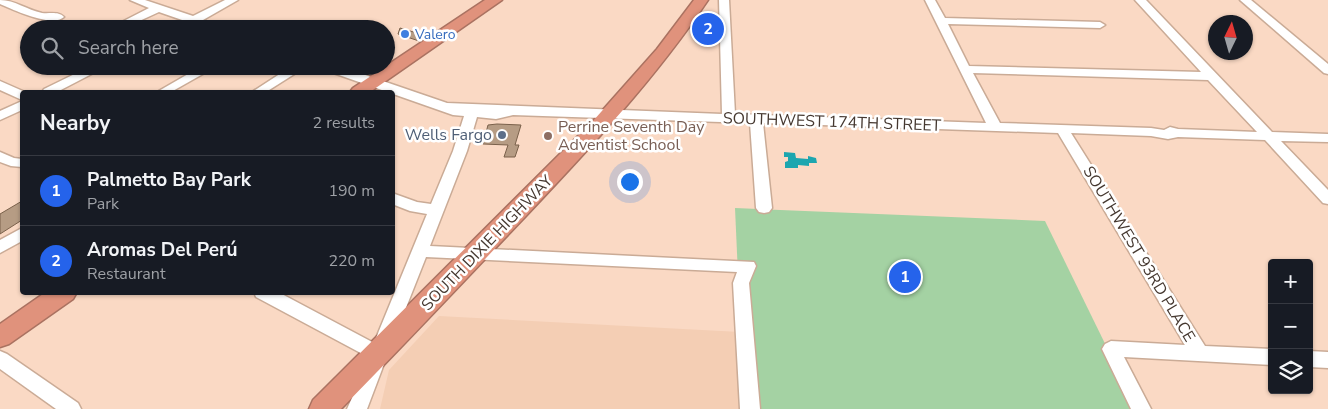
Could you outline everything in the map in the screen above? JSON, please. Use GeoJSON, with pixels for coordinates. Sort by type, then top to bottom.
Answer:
{"type":"FeatureCollection","features":[{"type":"Feature","properties":{"kind":"highway"},"geometry":{"type":"LineString","coordinates":[[395,68],[495,0]]}},
{"type":"Feature","properties":{"kind":"highway","name":"SOUTH DIXIE HIGHWAY"},"geometry":{"type":"LineString","coordinates":[[323,409],[379,354],[610,114],[666,50],[701,0]]}},
{"type":"Feature","properties":{"kind":"highway"},"geometry":{"type":"LineString","coordinates":[[362,90],[385,75]]}},
{"type":"Feature","properties":{"kind":"highway"},"geometry":{"type":"LineString","coordinates":[[0,337],[61,295]]}},
{"type":"Feature","properties":{"kind":"highway"},"geometry":{"type":"LineString","coordinates":[[323,409],[338,406],[347,409]]}},
{"type":"Feature","properties":{"kind":"street"},"geometry":{"type":"LineString","coordinates":[[141,1],[195,20],[233,0]]}},
{"type":"Feature","properties":{"kind":"street"},"geometry":{"type":"LineString","coordinates":[[930,0],[995,127]]}},
{"type":"Feature","properties":{"kind":"street"},"geometry":{"type":"LineString","coordinates":[[1140,0],[1328,199]]}},
{"type":"Feature","properties":{"kind":"street"},"geometry":{"type":"LineString","coordinates":[[1245,0],[1328,70]]}},
{"type":"Feature","properties":{"kind":"street"},"geometry":{"type":"LineString","coordinates":[[4,2],[40,16],[59,17]]}},
{"type":"Feature","properties":{"kind":"street"},"geometry":{"type":"LineString","coordinates":[[722,2],[729,119]]}},
{"type":"Feature","properties":{"kind":"street"},"geometry":{"type":"LineString","coordinates":[[132,20],[158,8]]}},
{"type":"Feature","properties":{"kind":"street"},"geometry":{"type":"LineString","coordinates":[[941,21],[1100,25]]}},
{"type":"Feature","properties":{"kind":"street"},"geometry":{"type":"LineString","coordinates":[[965,69],[1212,76]]}},
{"type":"Feature","properties":{"kind":"street"},"geometry":{"type":"LineString","coordinates":[[52,90],[83,75]]}},
{"type":"Feature","properties":{"kind":"street"},"geometry":{"type":"LineString","coordinates":[[167,90],[194,75]]}},
{"type":"Feature","properties":{"kind":"street"},"geometry":{"type":"LineString","coordinates":[[261,90],[286,75]]}},
{"type":"Feature","properties":{"kind":"street","name":"SOUTHWEST 174TH STREET"},"geometry":{"type":"LineString","coordinates":[[354,75],[448,107],[450,110],[496,115],[513,111],[1151,132],[1168,135],[1178,133],[1328,138]]}},
{"type":"Feature","properties":{"kind":"street"},"geometry":{"type":"LineString","coordinates":[[0,85],[20,95]]}},
{"type":"Feature","properties":{"kind":"street"},"geometry":{"type":"LineString","coordinates":[[0,116],[20,106]]}},
{"type":"Feature","properties":{"kind":"street"},"geometry":{"type":"LineString","coordinates":[[357,409],[450,176],[473,111]]}},
{"type":"Feature","properties":{"kind":"street"},"geometry":{"type":"LineString","coordinates":[[756,120],[764,208]]}},
{"type":"Feature","properties":{"kind":"street","name":"SOUTHWEST 93RD PLACE"},"geometry":{"type":"LineString","coordinates":[[1062,129],[1200,354]]}},
{"type":"Feature","properties":{"kind":"street"},"geometry":{"type":"LineString","coordinates":[[0,156],[11,162],[20,163]]}},
{"type":"Feature","properties":{"kind":"street"},"geometry":{"type":"LineString","coordinates":[[395,199],[415,207],[436,210]]}},
{"type":"Feature","properties":{"kind":"street"},"geometry":{"type":"LineString","coordinates":[[0,247],[20,235]]}},
{"type":"Feature","properties":{"kind":"street"},"geometry":{"type":"LineString","coordinates":[[419,252],[748,266],[742,283],[750,409]]}},
{"type":"Feature","properties":{"kind":"street"},"geometry":{"type":"LineString","coordinates":[[268,295],[379,354]]}},
{"type":"Feature","properties":{"kind":"street","name":"SOUTHWEST 93RD PLACE"},"geometry":{"type":"LineString","coordinates":[[1141,409],[1111,349],[1200,354]]}},
{"type":"Feature","properties":{"kind":"street"},"geometry":{"type":"LineString","coordinates":[[1200,354],[1268,357]]}},
{"type":"Feature","properties":{"kind":"street"},"geometry":{"type":"LineString","coordinates":[[0,359],[71,409]]}},
{"type":"Feature","properties":{"kind":"street"},"geometry":{"type":"LineString","coordinates":[[1313,359],[1328,360]]}},
{"type":"Feature","properties":{"kind":"shaded area"},"geometry":{"type":"Polygon","coordinates":[[[439,316],[740,332],[744,409],[380,409],[389,370],[439,316]]]}},
{"type":"Feature","properties":{"kind":"green space"},"geometry":{"type":"Polygon","coordinates":[[[735,208],[1045,221],[1137,409],[744,409],[735,208]]]}},
{"type":"Feature","properties":{"kind":"water"},"geometry":{"type":"Polygon","coordinates":[[[784,152],[795,153],[796,158],[808,159],[808,156],[816,158],[817,163],[809,163],[809,166],[798,165],[798,168],[785,168],[785,162],[788,161],[788,157],[784,157],[784,152]]]}},
{"type":"Feature","properties":{"kind":"building"},"geometry":{"type":"Polygon","coordinates":[[[400,28],[427,36],[419,41],[398,34],[400,28]]]}},
{"type":"Feature","properties":{"kind":"building","name":"Wells Fargo"},"geometry":{"type":"Polygon","coordinates":[[[488,125],[521,125],[515,145],[519,145],[515,157],[504,157],[508,145],[483,144],[488,125]]]}},
{"type":"Feature","properties":{"kind":"building"},"geometry":{"type":"Polygon","coordinates":[[[20,202],[20,221],[0,234],[0,214],[20,202]]]}},
{"type":"Feature","properties":{"kind":"place","name":"Aromas Del Perú"},"geometry":{"type":"Point","coordinates":[708,29]}},
{"type":"Feature","properties":{"kind":"place","name":"Valero"},"geometry":{"type":"Point","coordinates":[405,34]}},
{"type":"Feature","properties":{"kind":"place","name":"Wells Fargo"},"geometry":{"type":"Point","coordinates":[502,135]}},
{"type":"Feature","properties":{"kind":"place","name":"Perrine Seventh Day Adventist School"},"geometry":{"type":"Point","coordinates":[548,136]}},
{"type":"Feature","properties":{"kind":"place","name":"Palmetto Bay Park"},"geometry":{"type":"Point","coordinates":[905,277]}}]}
